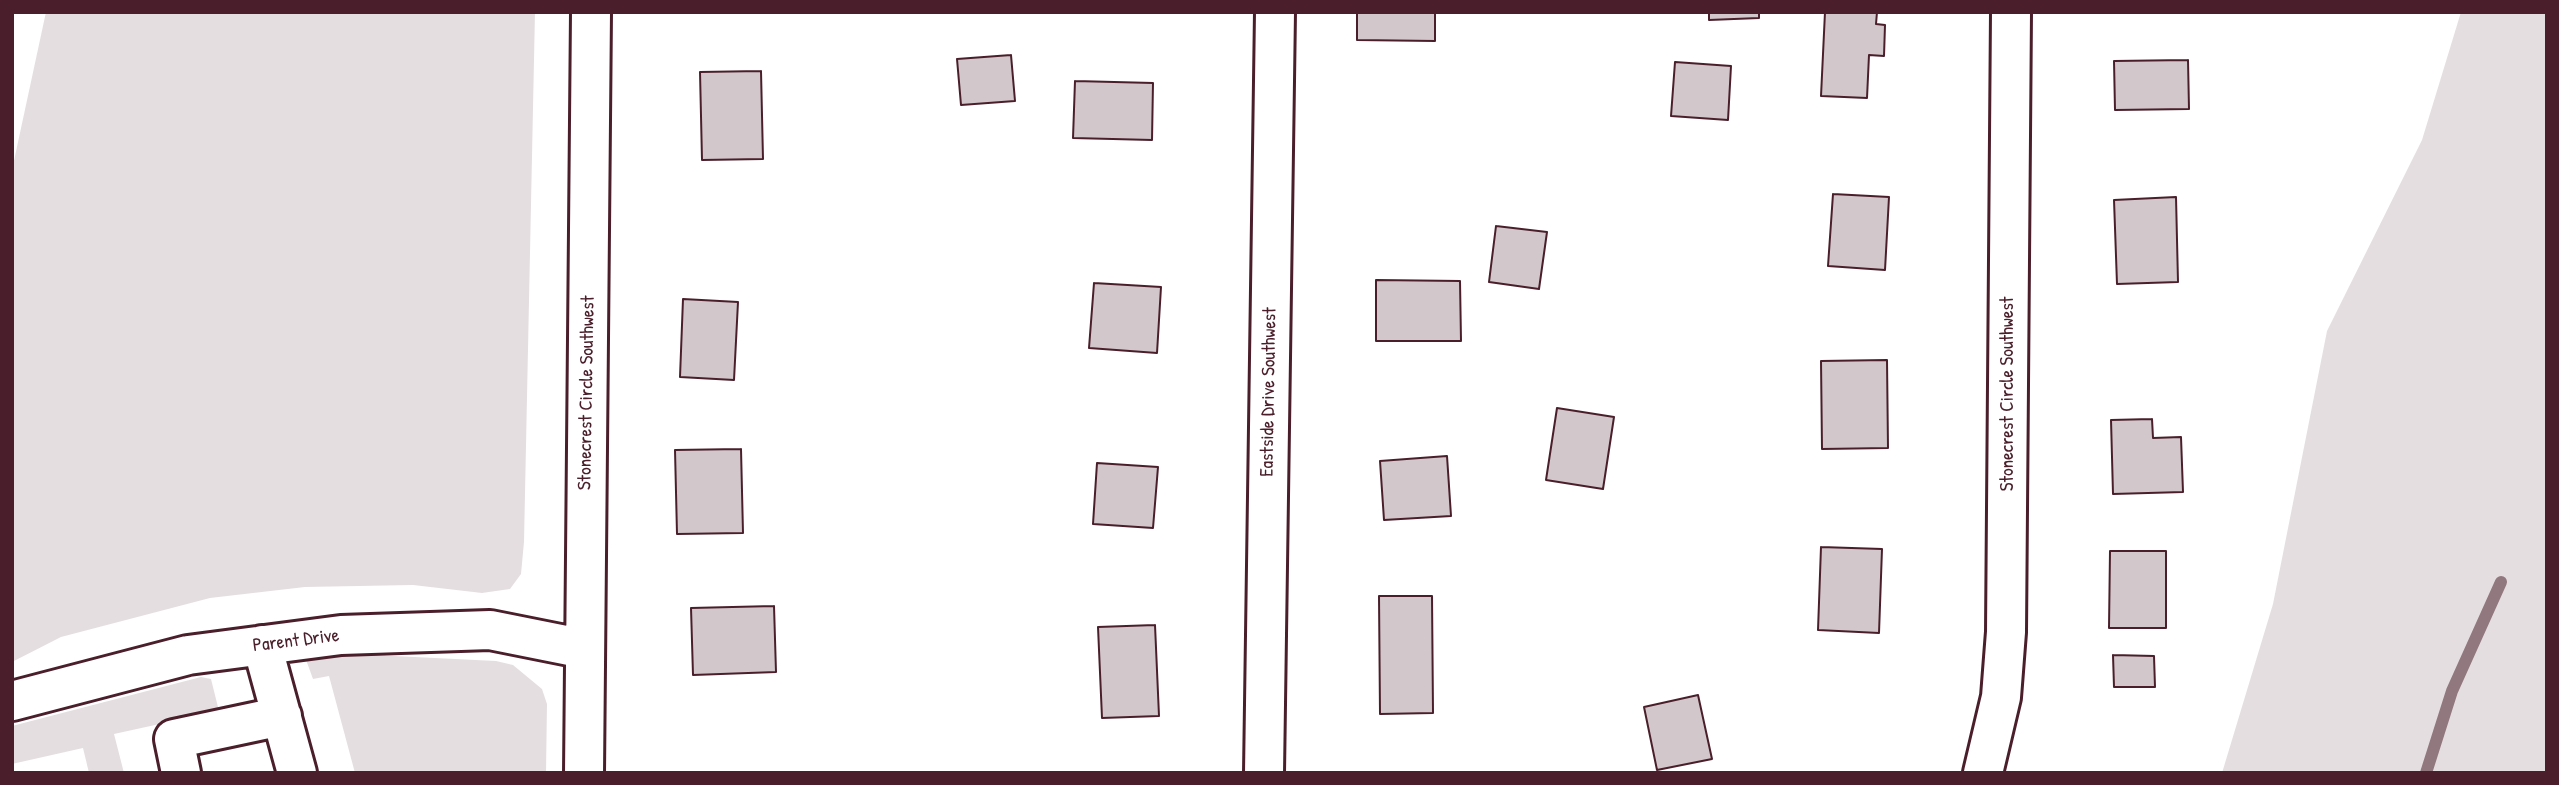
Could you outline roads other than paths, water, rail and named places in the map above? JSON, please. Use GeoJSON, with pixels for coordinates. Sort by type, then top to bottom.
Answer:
{"type":"FeatureCollection","features":[{"type":"Feature","properties":{"kind":"street","name":"Stonecrest Circle Southwest"},"geometry":{"type":"LineString","coordinates":[[584,773],[591,12]]}},
{"type":"Feature","properties":{"kind":"street","name":"Eastside Drive Southwest"},"geometry":{"type":"LineString","coordinates":[[1264,773],[1275,12]]}},
{"type":"Feature","properties":{"kind":"street","name":"Stonecrest Circle Southwest"},"geometry":{"type":"LineString","coordinates":[[1983,773],[2001,697],[2006,632],[2011,12]]}},
{"type":"Feature","properties":{"kind":"street","name":"Parent Drive"},"geometry":{"type":"LineString","coordinates":[[12,701],[188,655],[341,635],[490,630],[585,649]]}},
{"type":"Feature","properties":{"kind":"street"},"geometry":{"type":"LineString","coordinates":[[262,645],[297,773]]}},
{"type":"Feature","properties":{"kind":"street"},"geometry":{"type":"LineString","coordinates":[[181,773],[174,739],[282,716]]}},
{"type":"Feature","properties":{"kind":"waterway"},"geometry":{"type":"LineString","coordinates":[[2426,773],[2452,691],[2501,582]]}}]}
